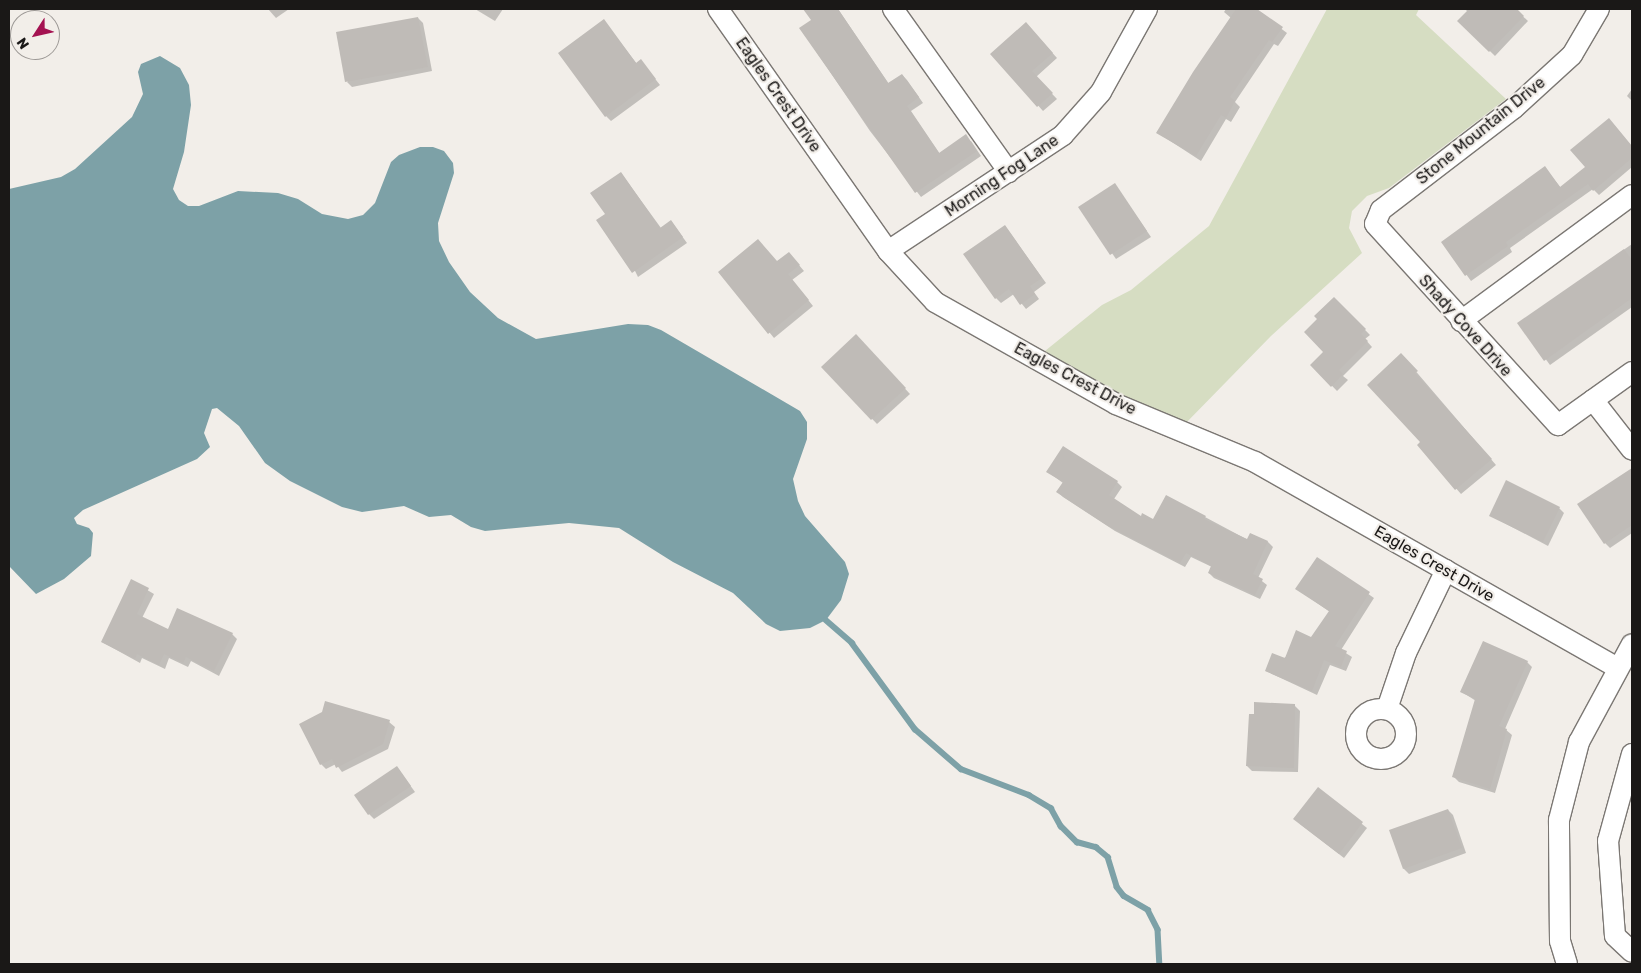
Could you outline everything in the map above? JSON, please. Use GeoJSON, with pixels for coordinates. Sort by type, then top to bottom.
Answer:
{"type":"FeatureCollection","features":[{"type":"Feature","properties":{"kind":"street"},"geometry":{"type":"LineString","coordinates":[[893,9],[1009,172]]}},
{"type":"Feature","properties":{"kind":"street","name":"Morning Fog Lane"},"geometry":{"type":"LineString","coordinates":[[888,251],[1063,135],[1101,92],[1147,9]]}},
{"type":"Feature","properties":{"kind":"street","name":"Stone Mountain Drive"},"geometry":{"type":"LineString","coordinates":[[1376,224],[1381,210],[1514,108],[1572,55],[1599,9]]}},
{"type":"Feature","properties":{"kind":"street","name":"Eagles Crest Drive"},"geometry":{"type":"LineString","coordinates":[[725,11],[888,251],[935,302],[1116,404],[1255,462],[1617,668]]}},
{"type":"Feature","properties":{"kind":"street"},"geometry":{"type":"LineString","coordinates":[[1461,321],[1632,195]]}},
{"type":"Feature","properties":{"kind":"street","name":"Shady Cove Drive"},"geometry":{"type":"LineString","coordinates":[[1376,224],[1461,321],[1558,425],[1593,400]]}},
{"type":"Feature","properties":{"kind":"street"},"geometry":{"type":"LineString","coordinates":[[1632,372],[1593,400],[1632,450]]}},
{"type":"Feature","properties":{"kind":"street"},"geometry":{"type":"LineString","coordinates":[[1387,708],[1406,653],[1446,570]]}},
{"type":"Feature","properties":{"kind":"street"},"geometry":{"type":"LineString","coordinates":[[1566,964],[1560,941],[1559,820],[1579,742],[1617,668],[1632,644]]}},
{"type":"Feature","properties":{"kind":"street"},"geometry":{"type":"LineString","coordinates":[[1632,754],[1608,841],[1615,936],[1632,952]]}},
{"type":"Feature","properties":{"kind":"green space"},"geometry":{"type":"Polygon","coordinates":[[[1327,9],[1419,9],[1416,15],[1506,99],[1389,188],[1367,196],[1352,211],[1349,228],[1362,253],[1271,336],[1183,426],[1040,355],[1102,305],[1131,290],[1209,226],[1327,9]]]}},
{"type":"Feature","properties":{"kind":"water"},"geometry":{"type":"Polygon","coordinates":[[[160,56],[180,68],[189,85],[191,105],[184,152],[173,189],[179,200],[188,206],[199,206],[238,191],[278,193],[298,199],[322,214],[348,219],[363,215],[375,203],[391,162],[399,155],[420,147],[433,147],[444,151],[453,163],[454,173],[438,223],[439,241],[449,262],[470,292],[498,318],[536,339],[628,324],[648,325],[661,330],[800,411],[807,422],[807,439],[793,479],[798,501],[805,516],[845,562],[849,574],[841,600],[826,620],[810,628],[780,631],[766,624],[733,593],[673,562],[619,528],[569,523],[485,531],[471,527],[451,515],[429,517],[404,506],[362,512],[342,507],[290,481],[265,463],[239,426],[217,408],[212,409],[204,433],[210,447],[197,459],[83,510],[74,518],[77,524],[89,528],[93,533],[91,556],[64,579],[36,594],[9,566],[9,189],[61,177],[75,169],[132,117],[143,94],[138,72],[141,64],[160,56]]]}},
{"type":"Feature","properties":{"kind":"building"},"geometry":{"type":"Polygon","coordinates":[[[803,9],[838,9],[888,83],[902,74],[919,97],[907,106],[939,153],[966,134],[977,151],[915,193],[799,28],[811,20],[803,9]]]}},
{"type":"Feature","properties":{"kind":"building"},"geometry":{"type":"Polygon","coordinates":[[[1236,9],[1257,9],[1283,27],[1272,42],[1269,40],[1230,97],[1235,101],[1226,118],[1221,115],[1196,156],[1156,133],[1193,72],[1236,9]]]}},
{"type":"Feature","properties":{"kind":"building"},"geometry":{"type":"Polygon","coordinates":[[[1469,9],[1517,9],[1524,16],[1489,52],[1457,21],[1469,9]]]}},
{"type":"Feature","properties":{"kind":"building"},"geometry":{"type":"Polygon","coordinates":[[[418,17],[428,67],[345,82],[336,32],[418,17]]]}},
{"type":"Feature","properties":{"kind":"building"},"geometry":{"type":"Polygon","coordinates":[[[604,19],[636,63],[641,59],[656,79],[605,117],[558,53],[604,19]]]}},
{"type":"Feature","properties":{"kind":"building"},"geometry":{"type":"Polygon","coordinates":[[[1026,22],[1053,53],[1032,71],[1053,93],[1037,107],[990,54],[1026,22]]]}},
{"type":"Feature","properties":{"kind":"building"},"geometry":{"type":"Polygon","coordinates":[[[1609,118],[1632,146],[1632,158],[1593,191],[1588,184],[1506,242],[1508,246],[1465,276],[1441,242],[1545,166],[1560,187],[1585,167],[1570,150],[1609,118]]]}},
{"type":"Feature","properties":{"kind":"building"},"geometry":{"type":"Polygon","coordinates":[[[621,172],[660,228],[671,220],[683,237],[632,273],[596,220],[605,214],[590,193],[621,172]]]}},
{"type":"Feature","properties":{"kind":"building"},"geometry":{"type":"Polygon","coordinates":[[[1115,183],[1147,231],[1110,255],[1078,207],[1115,183]]]}},
{"type":"Feature","properties":{"kind":"building"},"geometry":{"type":"Polygon","coordinates":[[[1005,225],[1042,278],[1030,286],[1035,294],[1020,305],[1009,289],[995,299],[963,254],[1005,225]]]}},
{"type":"Feature","properties":{"kind":"building"},"geometry":{"type":"Polygon","coordinates":[[[758,239],[777,261],[789,252],[800,265],[788,274],[809,300],[768,334],[718,272],[758,239]]]}},
{"type":"Feature","properties":{"kind":"building"},"geometry":{"type":"Polygon","coordinates":[[[1624,249],[1632,260],[1632,298],[1544,361],[1517,323],[1624,249]]]}},
{"type":"Feature","properties":{"kind":"building"},"geometry":{"type":"Polygon","coordinates":[[[1334,297],[1366,329],[1361,334],[1368,341],[1339,370],[1343,374],[1331,387],[1310,365],[1323,352],[1304,332],[1317,319],[1314,316],[1334,297]]]}},
{"type":"Feature","properties":{"kind":"building"},"geometry":{"type":"Polygon","coordinates":[[[856,334],[906,388],[871,420],[821,367],[856,334]]]}},
{"type":"Feature","properties":{"kind":"building"},"geometry":{"type":"Polygon","coordinates":[[[1401,353],[1418,371],[1415,373],[1492,459],[1455,490],[1417,445],[1420,442],[1367,385],[1401,353]]]}},
{"type":"Feature","properties":{"kind":"building"},"geometry":{"type":"Polygon","coordinates":[[[1063,446],[1118,481],[1109,495],[1141,516],[1142,513],[1153,519],[1166,495],[1206,516],[1204,519],[1247,539],[1250,533],[1268,541],[1253,574],[1263,579],[1255,595],[1208,573],[1211,566],[1186,553],[1180,563],[1108,526],[1056,492],[1063,482],[1046,472],[1063,446]]]}},
{"type":"Feature","properties":{"kind":"building"},"geometry":{"type":"Polygon","coordinates":[[[1632,468],[1632,525],[1604,544],[1577,504],[1632,468]]]}},
{"type":"Feature","properties":{"kind":"building"},"geometry":{"type":"Polygon","coordinates":[[[1506,480],[1560,507],[1543,542],[1489,516],[1506,480]]]}},
{"type":"Feature","properties":{"kind":"building"},"geometry":{"type":"Polygon","coordinates":[[[1317,557],[1370,592],[1335,646],[1347,651],[1341,667],[1324,660],[1312,691],[1265,671],[1272,653],[1285,658],[1296,630],[1311,637],[1329,611],[1295,589],[1317,557]]]}},
{"type":"Feature","properties":{"kind":"building"},"geometry":{"type":"Polygon","coordinates":[[[131,579],[149,588],[137,614],[168,629],[177,608],[233,633],[214,671],[186,657],[183,663],[164,654],[159,665],[137,654],[135,659],[101,642],[131,579]]]}},
{"type":"Feature","properties":{"kind":"building"},"geometry":{"type":"Polygon","coordinates":[[[1483,641],[1528,661],[1499,726],[1507,729],[1490,789],[1452,777],[1475,699],[1460,692],[1483,641]]]}},
{"type":"Feature","properties":{"kind":"building"},"geometry":{"type":"Polygon","coordinates":[[[325,701],[390,720],[383,744],[336,768],[332,759],[320,765],[299,724],[322,712],[325,701]]]}},
{"type":"Feature","properties":{"kind":"building"},"geometry":{"type":"Polygon","coordinates":[[[1254,702],[1295,704],[1294,768],[1246,766],[1249,714],[1254,714],[1254,702]]]}},
{"type":"Feature","properties":{"kind":"building"},"geometry":{"type":"Polygon","coordinates":[[[397,766],[411,786],[368,815],[354,795],[397,766]]]}},
{"type":"Feature","properties":{"kind":"building"},"geometry":{"type":"Polygon","coordinates":[[[1318,787],[1363,822],[1339,854],[1293,819],[1318,787]]]}},
{"type":"Feature","properties":{"kind":"building"},"geometry":{"type":"Polygon","coordinates":[[[1448,809],[1462,848],[1403,869],[1389,830],[1448,809]]]}},
{"type":"Feature","properties":{"kind":"waterway"},"geometry":{"type":"LineString","coordinates":[[826,620],[852,643],[915,729],[961,769],[1029,795],[1051,808],[1061,826],[1077,842],[1096,847],[1108,857],[1117,887],[1124,896],[1148,910],[1158,930],[1160,964]]}}]}
